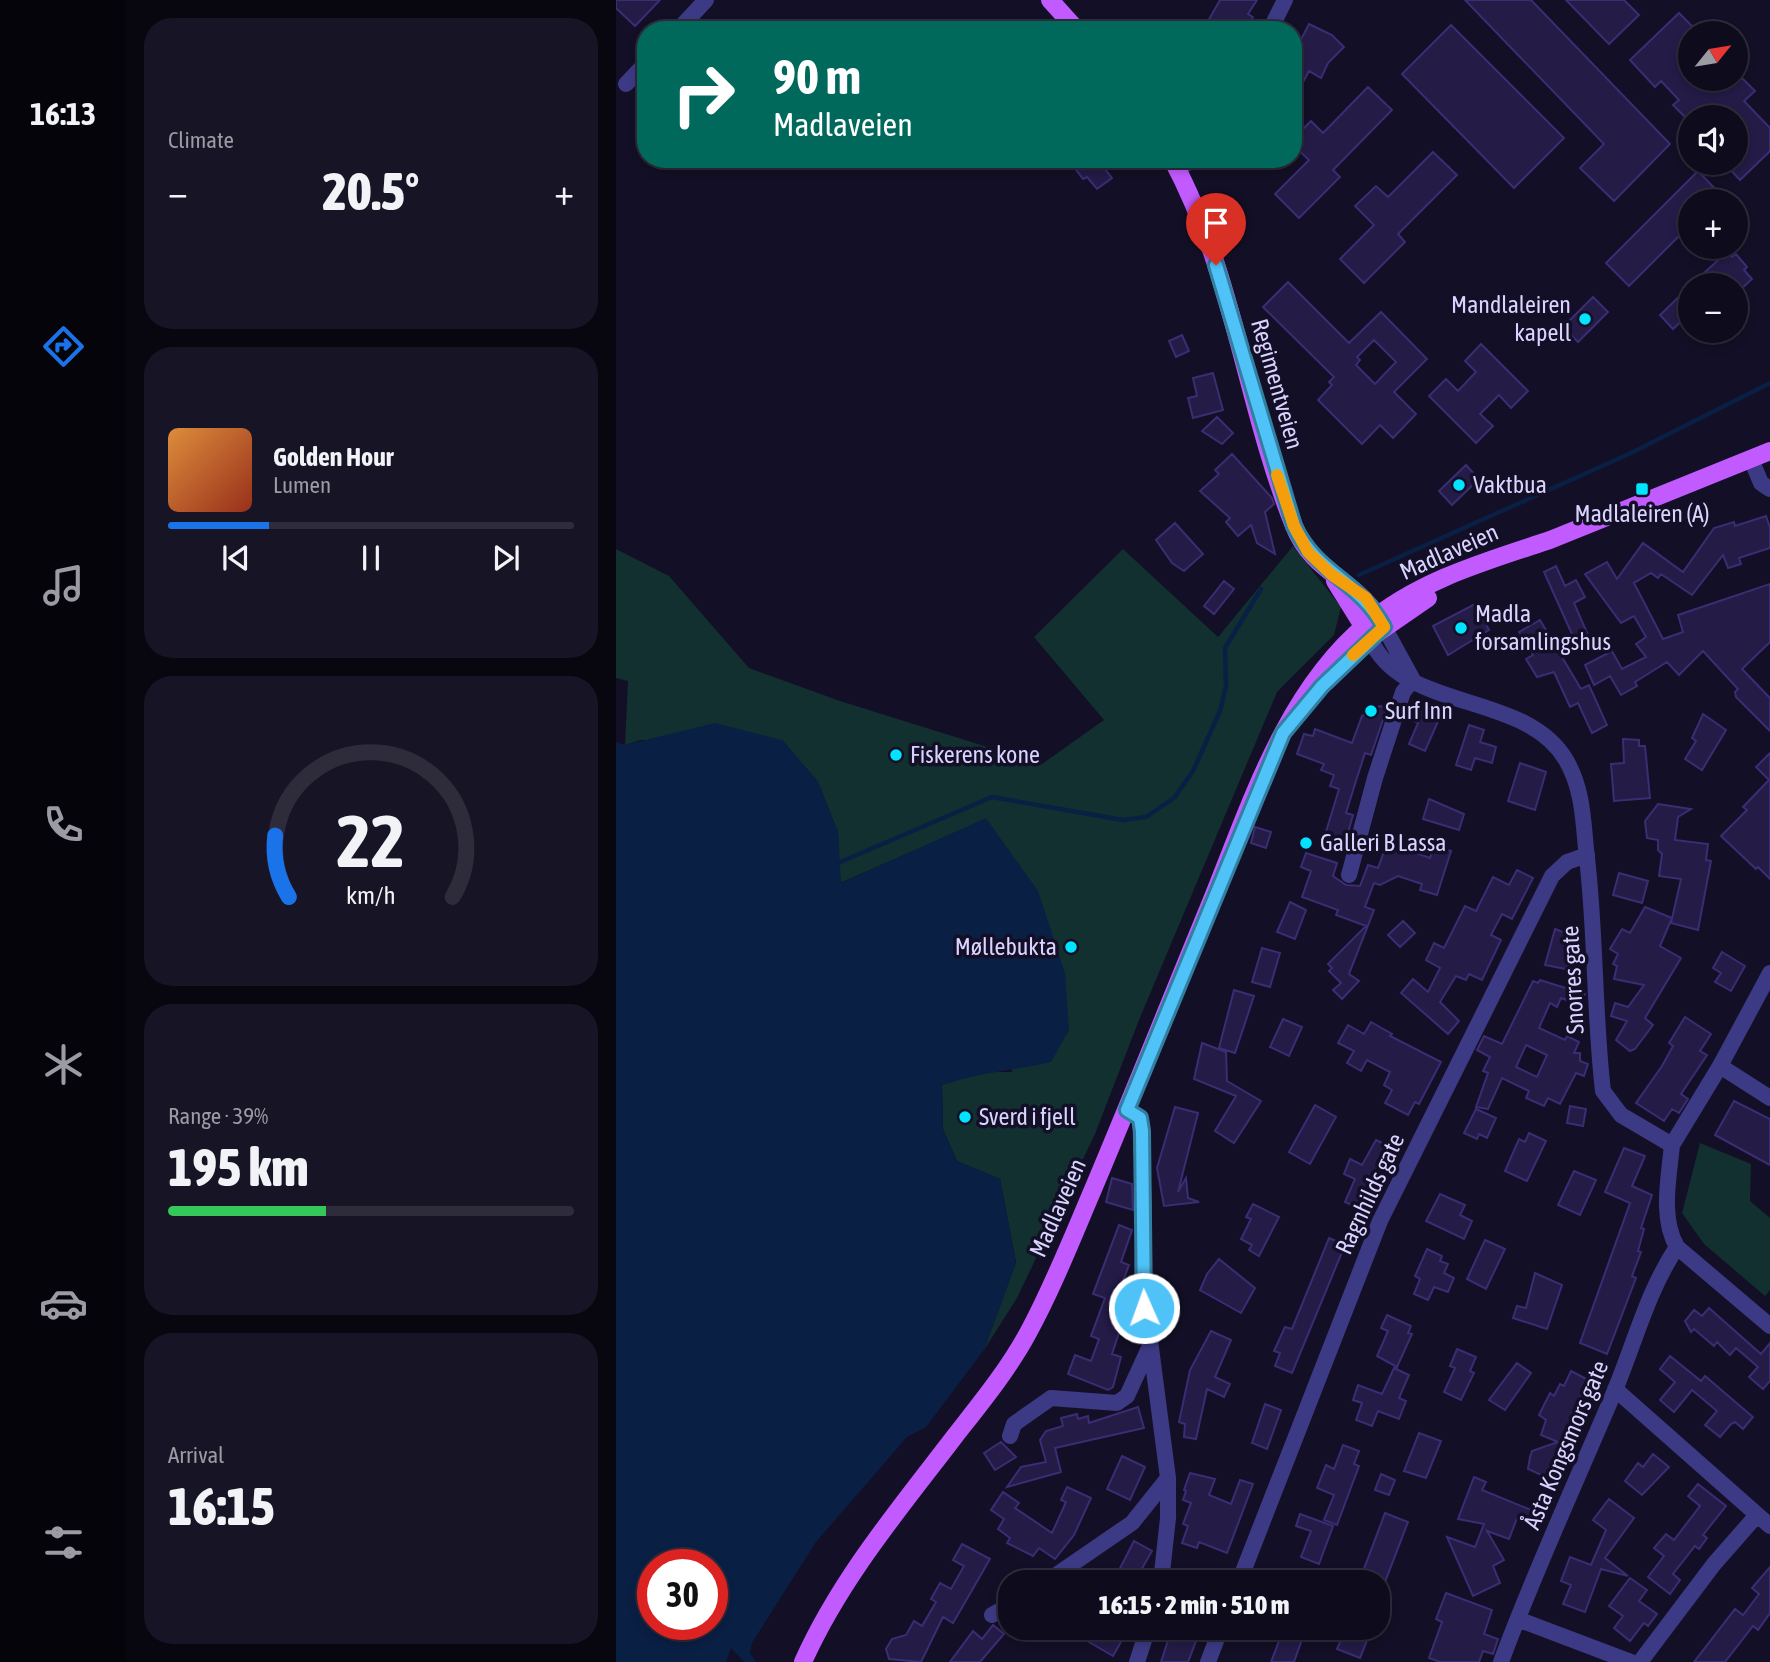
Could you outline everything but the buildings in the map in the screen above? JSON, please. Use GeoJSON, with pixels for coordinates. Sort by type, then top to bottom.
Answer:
{"type":"FeatureCollection","features":[{"type":"Feature","properties":{"kind":"main road"},"geometry":{"type":"LineString","coordinates":[[1050,0],[1069,21]]}},
{"type":"Feature","properties":{"kind":"main road","name":"Regimentveien"},"geometry":{"type":"LineString","coordinates":[[1176,168],[1200,217],[1223,283],[1262,425],[1294,526],[1308,552],[1332,575],[1353,587],[1374,626]]}},
{"type":"Feature","properties":{"kind":"main road","name":"Madlaveien"},"geometry":{"type":"LineString","coordinates":[[803,1662],[835,1598],[980,1404],[1027,1335],[1127,1110],[1283,733],[1314,680],[1405,597],[1458,572],[1770,451]]}},
{"type":"Feature","properties":{"kind":"street"},"geometry":{"type":"LineString","coordinates":[[686,21],[706,0]]}},
{"type":"Feature","properties":{"kind":"street"},"geometry":{"type":"LineString","coordinates":[[1274,21],[1285,0]]}},
{"type":"Feature","properties":{"kind":"street"},"geometry":{"type":"LineString","coordinates":[[626,84],[637,72]]}},
{"type":"Feature","properties":{"kind":"street"},"geometry":{"type":"LineString","coordinates":[[1751,459],[1761,482],[1770,489]]}},
{"type":"Feature","properties":{"kind":"street","name":"Snorres gate"},"geometry":{"type":"LineString","coordinates":[[1374,626],[1377,655],[1387,667],[1540,731],[1566,760],[1583,807],[1604,1091],[1621,1115],[1672,1145]]}},
{"type":"Feature","properties":{"kind":"street"},"geometry":{"type":"LineString","coordinates":[[1349,875],[1371,791],[1403,692],[1413,680]]}},
{"type":"Feature","properties":{"kind":"street","name":"Ragnhilds gate"},"geometry":{"type":"LineString","coordinates":[[1244,1570],[1344,1307],[1380,1221],[1552,876],[1567,862],[1587,855]]}},
{"type":"Feature","properties":{"kind":"street"},"geometry":{"type":"LineString","coordinates":[[1770,973],[1720,1066],[1672,1145],[1667,1220],[1670,1236],[1677,1247],[1770,1326]]}},
{"type":"Feature","properties":{"kind":"street"},"geometry":{"type":"LineString","coordinates":[[1720,1066],[1770,1098]]}},
{"type":"Feature","properties":{"kind":"street"},"geometry":{"type":"LineString","coordinates":[[1127,1110],[1140,1118],[1144,1207],[1142,1279],[1168,1478],[1168,1518],[1162,1570]]}},
{"type":"Feature","properties":{"kind":"street","name":"Åsta Kongsmors gate"},"geometry":{"type":"LineString","coordinates":[[1502,1662],[1565,1500],[1615,1390],[1660,1272],[1677,1247]]}},
{"type":"Feature","properties":{"kind":"street"},"geometry":{"type":"LineString","coordinates":[[1010,1436],[1014,1424],[1051,1398],[1117,1403],[1127,1396],[1149,1348]]}},
{"type":"Feature","properties":{"kind":"street"},"geometry":{"type":"LineString","coordinates":[[1615,1390],[1764,1520],[1714,1564],[1640,1662]]}},
{"type":"Feature","properties":{"kind":"street"},"geometry":{"type":"LineString","coordinates":[[1063,1570],[1132,1523],[1168,1478]]}},
{"type":"Feature","properties":{"kind":"street"},"geometry":{"type":"LineString","coordinates":[[992,1615],[998,1612]]}},
{"type":"Feature","properties":{"kind":"street"},"geometry":{"type":"LineString","coordinates":[[1520,1620],[1631,1662]]}},
{"type":"Feature","properties":{"kind":"street"},"geometry":{"type":"LineString","coordinates":[[1137,1662],[1144,1640]]}},
{"type":"Feature","properties":{"kind":"street"},"geometry":{"type":"LineString","coordinates":[[1208,1662],[1216,1640]]}},
{"type":"Feature","properties":{"kind":"green space","name":"Møllebukta"},"geometry":{"type":"Polygon","coordinates":[[[1293,546],[1341,607],[1334,635],[1277,692],[1139,1020],[1095,1134],[1017,1298],[984,1350],[1016,1262],[1000,1179],[957,1161],[943,1129],[942,1085],[983,1072],[1012,1072],[986,819],[840,883],[838,832],[818,782],[782,740],[641,740],[625,745],[628,681],[616,678],[616,549],[669,576],[749,668],[840,701],[1042,764],[1104,720],[1034,637],[1123,549],[1218,637],[1293,546]]]}},
{"type":"Feature","properties":{"kind":"green space"},"geometry":{"type":"Polygon","coordinates":[[[1700,1143],[1751,1164],[1750,1201],[1770,1218],[1770,1290],[1765,1296],[1704,1244],[1682,1213],[1700,1143]]]}},
{"type":"Feature","properties":{"kind":"water"},"geometry":{"type":"Polygon","coordinates":[[[715,723],[782,740],[818,782],[838,832],[841,883],[986,818],[1038,891],[1065,973],[1069,1030],[1051,1062],[969,1077],[942,1085],[943,1129],[957,1161],[1000,1179],[1016,1263],[984,1350],[926,1427],[907,1437],[816,1542],[752,1643],[750,1653],[756,1662],[744,1662],[731,1648],[726,1662],[616,1662],[616,742],[625,745],[715,723]]]}},
{"type":"Feature","properties":{"kind":"waterway"},"geometry":{"type":"LineString","coordinates":[[1359,575],[1631,453],[1770,383]]}},
{"type":"Feature","properties":{"kind":"waterway"},"geometry":{"type":"LineString","coordinates":[[838,863],[992,797],[1123,820],[1146,817],[1174,798],[1193,771],[1220,711],[1226,686],[1225,648],[1261,589]]}},
{"type":"Feature","properties":{"kind":"slow traffic"},"geometry":{"type":"LineString","coordinates":[[1277,475],[1294,526],[1308,552],[1332,575],[1345,581],[1366,598],[1384,627],[1353,655]]}},
{"type":"Feature","properties":{"kind":"place","name":"Mandlaleiren kapell"},"geometry":{"type":"Point","coordinates":[1585,319]}},
{"type":"Feature","properties":{"kind":"place","name":"Vaktbua"},"geometry":{"type":"Point","coordinates":[1459,485]}},
{"type":"Feature","properties":{"kind":"place","name":"Madlaleiren (A)"},"geometry":{"type":"Point","coordinates":[1642,489]}},
{"type":"Feature","properties":{"kind":"place","name":"Madla forsamlingshus"},"geometry":{"type":"Point","coordinates":[1461,628]}},
{"type":"Feature","properties":{"kind":"place","name":"Surf Inn"},"geometry":{"type":"Point","coordinates":[1371,711]}},
{"type":"Feature","properties":{"kind":"place","name":"Fiskerens kone"},"geometry":{"type":"Point","coordinates":[896,755]}},
{"type":"Feature","properties":{"kind":"place","name":"Galleri B Lassa"},"geometry":{"type":"Point","coordinates":[1306,843]}},
{"type":"Feature","properties":{"kind":"place","name":"Møllebukta"},"geometry":{"type":"Point","coordinates":[1071,947]}},
{"type":"Feature","properties":{"kind":"place","name":"Sverd i fjell"},"geometry":{"type":"Point","coordinates":[965,1117]}},
{"type":"Feature","properties":{"kind":"route"},"geometry":{"type":"LineString","coordinates":[[1144,1308],[1142,1131],[1140,1118],[1135,1112],[1127,1110],[1283,733],[1322,686],[1384,627],[1366,598],[1319,564],[1300,539],[1262,425],[1216,265]]}}]}
